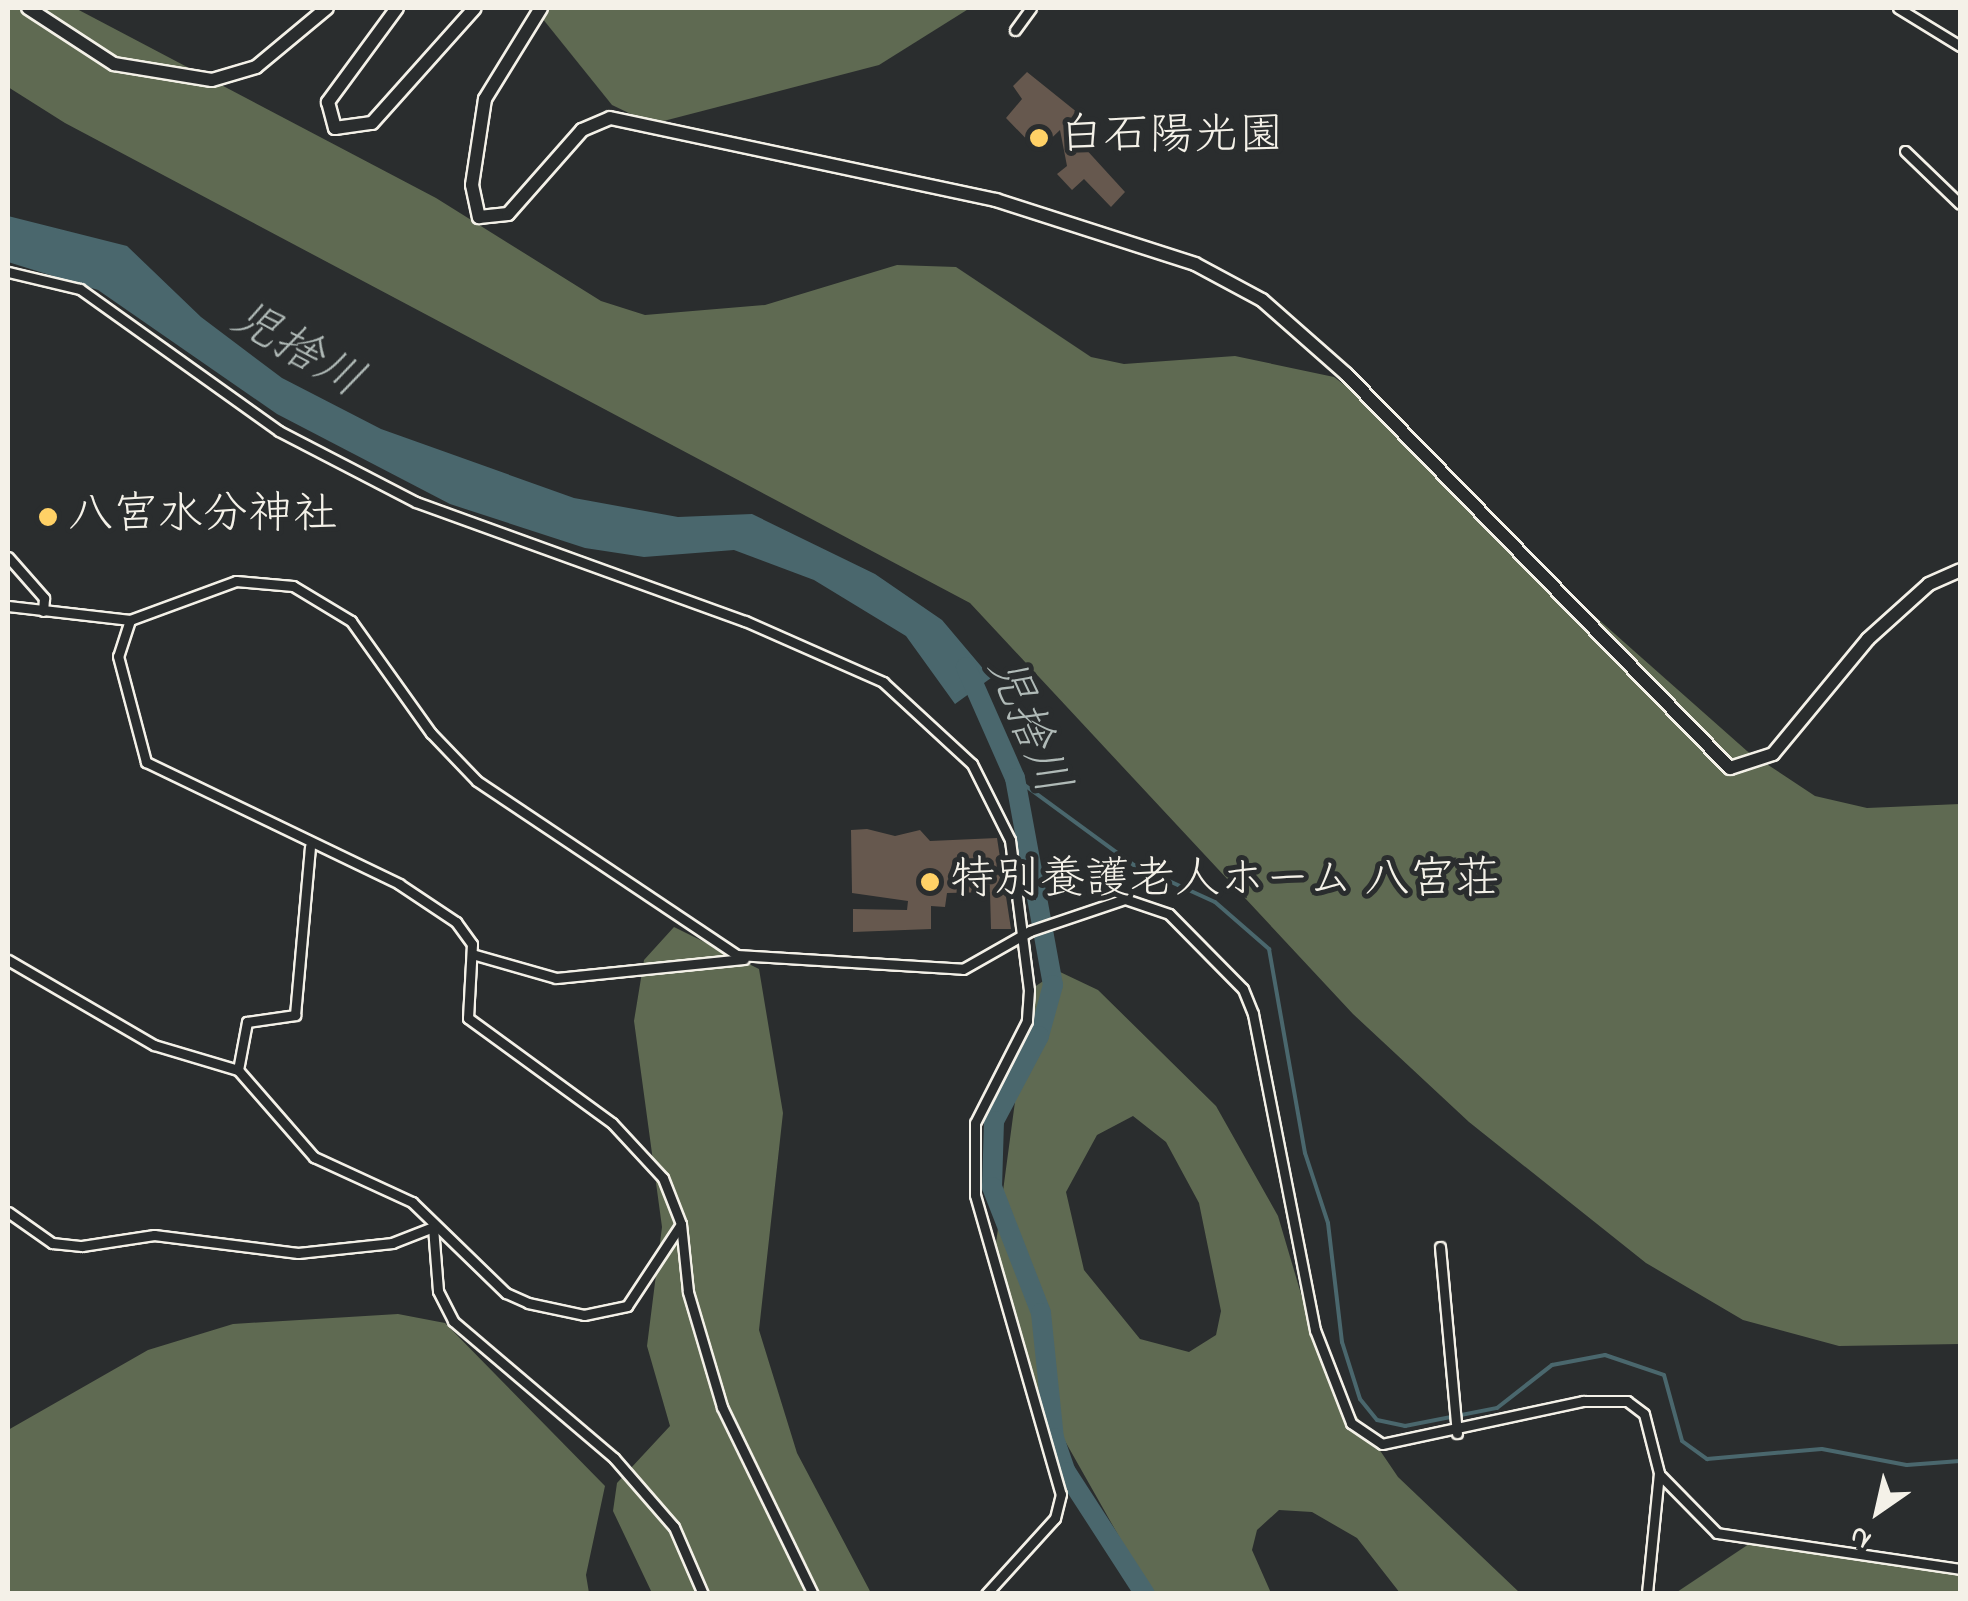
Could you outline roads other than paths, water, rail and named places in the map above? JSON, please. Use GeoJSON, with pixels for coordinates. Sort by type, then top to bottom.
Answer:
{"type":"FeatureCollection","features":[{"type":"Feature","properties":{"kind":"street"},"geometry":{"type":"LineString","coordinates":[[28,8],[114,64],[212,80],[256,68],[327,8]]}},
{"type":"Feature","properties":{"kind":"street"},"geometry":{"type":"LineString","coordinates":[[397,8],[328,102],[335,128],[372,123],[475,8]]}},
{"type":"Feature","properties":{"kind":"street"},"geometry":{"type":"LineString","coordinates":[[541,8],[485,99],[472,185],[479,217],[508,214],[582,130],[610,118],[996,200],[1195,264],[1262,300],[1346,374],[1656,684],[1724,766],[1773,754],[1868,638],[1929,584],[1960,570]]}},
{"type":"Feature","properties":{"kind":"street"},"geometry":{"type":"LineString","coordinates":[[1015,30],[1031,8]]}},
{"type":"Feature","properties":{"kind":"street"},"geometry":{"type":"LineString","coordinates":[[1898,8],[1960,46]]}},
{"type":"Feature","properties":{"kind":"street"},"geometry":{"type":"LineString","coordinates":[[1905,152],[1960,204]]}},
{"type":"Feature","properties":{"kind":"street"},"geometry":{"type":"LineString","coordinates":[[8,272],[104,302],[279,432],[416,502],[745,621],[900,692],[979,774],[1010,840],[1026,934],[1026,1022],[975,1124],[975,1195],[1061,1494],[1055,1518],[986,1594]]}},
{"type":"Feature","properties":{"kind":"street"},"geometry":{"type":"LineString","coordinates":[[8,557],[44,598],[43,611]]}},
{"type":"Feature","properties":{"kind":"street"},"geometry":{"type":"LineString","coordinates":[[8,606],[130,620],[249,579],[315,598],[360,630],[424,724],[477,781],[585,847],[662,912],[750,958]]}},
{"type":"Feature","properties":{"kind":"street"},"geometry":{"type":"LineString","coordinates":[[130,620],[118,656],[146,762],[310,847],[408,889],[456,922],[472,954],[468,1018],[619,1129],[662,1178],[681,1224],[688,1292],[722,1406],[812,1594]]}},
{"type":"Feature","properties":{"kind":"street"},"geometry":{"type":"LineString","coordinates":[[238,1070],[247,1022],[294,1015],[310,847]]}},
{"type":"Feature","properties":{"kind":"street"},"geometry":{"type":"LineString","coordinates":[[472,954],[556,978],[750,958],[963,969],[1026,934],[1080,912],[1125,898],[1148,903],[1202,941],[1242,989],[1263,1050],[1267,1109],[1315,1330],[1339,1403],[1376,1443],[1457,1433],[1584,1401],[1628,1401],[1644,1414],[1659,1473],[1647,1594]]}},
{"type":"Feature","properties":{"kind":"street"},"geometry":{"type":"LineString","coordinates":[[8,960],[154,1045],[238,1070],[314,1157],[412,1202],[433,1227],[506,1293],[584,1316],[632,1303],[681,1224]]}},
{"type":"Feature","properties":{"kind":"street"},"geometry":{"type":"LineString","coordinates":[[8,1212],[52,1243],[82,1246],[154,1235],[298,1252],[392,1243],[433,1227]]}},
{"type":"Feature","properties":{"kind":"street"},"geometry":{"type":"LineString","coordinates":[[433,1227],[438,1291],[453,1320],[614,1458],[674,1527],[703,1594]]}},
{"type":"Feature","properties":{"kind":"street"},"geometry":{"type":"LineString","coordinates":[[1440,1247],[1457,1433]]}},
{"type":"Feature","properties":{"kind":"street"},"geometry":{"type":"LineString","coordinates":[[1659,1473],[1695,1519],[1717,1533],[1960,1570]]}},
{"type":"Feature","properties":{"kind":"water"},"geometry":{"type":"Polygon","coordinates":[[[8,216],[127,246],[201,317],[282,378],[381,429],[574,498],[678,517],[752,514],[875,574],[942,620],[991,678],[955,704],[906,636],[814,580],[734,550],[644,557],[585,548],[450,504],[277,414],[98,290],[8,262],[8,216]]]}},
{"type":"Feature","properties":{"kind":"waterway","name":"児捨川"},"geometry":{"type":"LineString","coordinates":[[966,667],[1015,778],[1053,985],[1039,1036],[994,1121],[992,1187],[1041,1313],[1054,1438],[1066,1472],[1145,1594]]}},
{"type":"Feature","properties":{"kind":"waterway"},"geometry":{"type":"LineString","coordinates":[[1015,778],[1134,865],[1215,902],[1269,949],[1305,1153],[1328,1223],[1342,1342],[1360,1399],[1377,1420],[1405,1426],[1497,1408],[1552,1365],[1605,1355],[1664,1375],[1682,1441],[1707,1459],[1822,1449],[1907,1465],[1960,1461]]}},
{"type":"Feature","properties":{"kind":"place","name":"白石陽光園"},"geometry":{"type":"Point","coordinates":[1039,138]}},
{"type":"Feature","properties":{"kind":"place","name":"八宮水分神社"},"geometry":{"type":"Point","coordinates":[48,517]}},
{"type":"Feature","properties":{"kind":"place","name":"特別養護老人ホーム 八宮荘"},"geometry":{"type":"Point","coordinates":[930,882]}}]}
